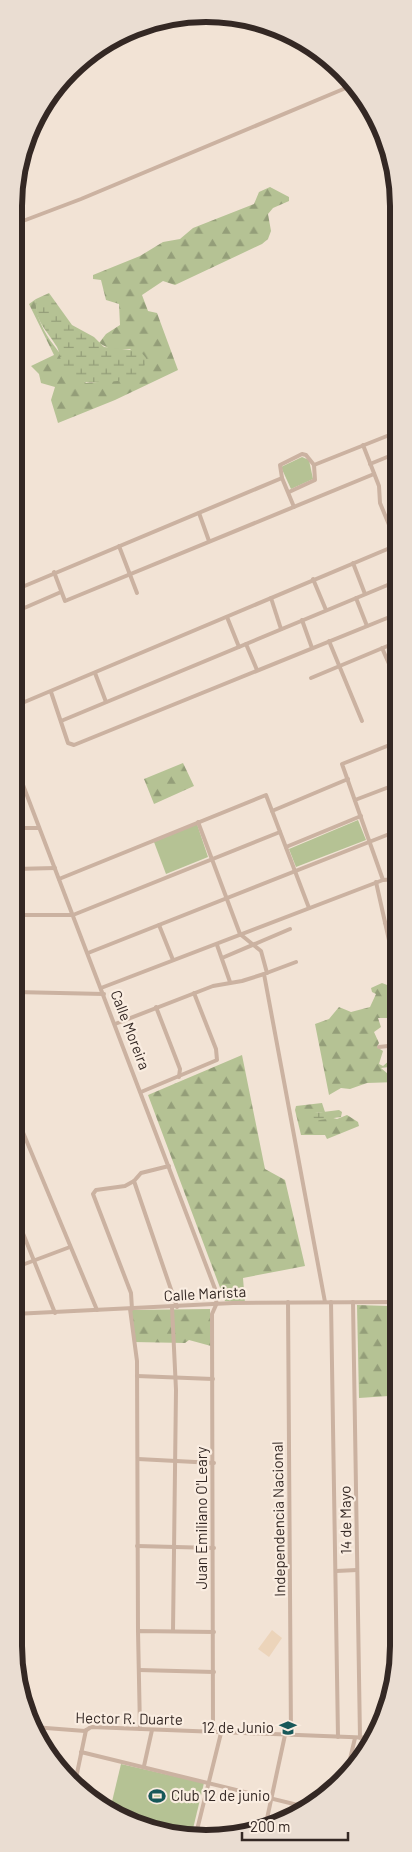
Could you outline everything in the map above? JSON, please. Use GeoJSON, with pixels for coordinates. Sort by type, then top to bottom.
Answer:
{"type":"FeatureCollection","features":[{"type":"Feature","properties":{"kind":"street"},"geometry":{"type":"LineString","coordinates":[[22,221],[81,199],[346,88]]}},
{"type":"Feature","properties":{"kind":"street"},"geometry":{"type":"LineString","coordinates":[[314,465],[390,435]]}},
{"type":"Feature","properties":{"kind":"street"},"geometry":{"type":"LineString","coordinates":[[363,445],[379,486],[380,503],[390,528]]}},
{"type":"Feature","properties":{"kind":"street"},"geometry":{"type":"LineString","coordinates":[[289,492],[316,480],[314,465],[306,455],[302,454],[282,463],[280,468],[282,478],[294,506]]}},
{"type":"Feature","properties":{"kind":"street"},"geometry":{"type":"LineString","coordinates":[[370,464],[390,456]]}},
{"type":"Feature","properties":{"kind":"street"},"geometry":{"type":"LineString","coordinates":[[54,572],[65,601],[374,474]]}},
{"type":"Feature","properties":{"kind":"street"},"geometry":{"type":"LineString","coordinates":[[22,587],[282,478]]}},
{"type":"Feature","properties":{"kind":"street"},"geometry":{"type":"LineString","coordinates":[[199,513],[209,541]]}},
{"type":"Feature","properties":{"kind":"street"},"geometry":{"type":"LineString","coordinates":[[119,546],[137,593]]}},
{"type":"Feature","properties":{"kind":"street"},"geometry":{"type":"LineString","coordinates":[[22,703],[390,548]]}},
{"type":"Feature","properties":{"kind":"street"},"geometry":{"type":"LineString","coordinates":[[353,563],[365,594]]}},
{"type":"Feature","properties":{"kind":"street"},"geometry":{"type":"LineString","coordinates":[[313,579],[326,610]]}},
{"type":"Feature","properties":{"kind":"street"},"geometry":{"type":"LineString","coordinates":[[61,721],[390,584]]}},
{"type":"Feature","properties":{"kind":"street"},"geometry":{"type":"LineString","coordinates":[[22,609],[61,592]]}},
{"type":"Feature","properties":{"kind":"street"},"geometry":{"type":"LineString","coordinates":[[271,598],[281,629]]}},
{"type":"Feature","properties":{"kind":"street"},"geometry":{"type":"LineString","coordinates":[[356,598],[367,626]]}},
{"type":"Feature","properties":{"kind":"street"},"geometry":{"type":"LineString","coordinates":[[227,617],[239,647]]}},
{"type":"Feature","properties":{"kind":"street"},"geometry":{"type":"LineString","coordinates":[[51,692],[68,743],[74,745],[390,617]]}},
{"type":"Feature","properties":{"kind":"street"},"geometry":{"type":"LineString","coordinates":[[302,620],[312,648]]}},
{"type":"Feature","properties":{"kind":"street"},"geometry":{"type":"LineString","coordinates":[[329,641],[362,721]]}},
{"type":"Feature","properties":{"kind":"street"},"geometry":{"type":"LineString","coordinates":[[246,644],[257,670]]}},
{"type":"Feature","properties":{"kind":"street"},"geometry":{"type":"LineString","coordinates":[[311,678],[390,645]]}},
{"type":"Feature","properties":{"kind":"street"},"geometry":{"type":"LineString","coordinates":[[382,648],[390,666]]}},
{"type":"Feature","properties":{"kind":"street"},"geometry":{"type":"LineString","coordinates":[[94,673],[106,702]]}},
{"type":"Feature","properties":{"kind":"street"},"geometry":{"type":"LineString","coordinates":[[383,880],[342,764],[390,745]]}},
{"type":"Feature","properties":{"kind":"street"},"geometry":{"type":"LineString","coordinates":[[272,811],[348,779]]}},
{"type":"Feature","properties":{"kind":"street","name":"Calle Moreira"},"geometry":{"type":"LineString","coordinates":[[22,783],[212,1276],[217,1294],[216,1305]]}},
{"type":"Feature","properties":{"kind":"street"},"geometry":{"type":"LineString","coordinates":[[355,800],[390,787]]}},
{"type":"Feature","properties":{"kind":"street"},"geometry":{"type":"LineString","coordinates":[[59,879],[266,795],[309,908]]}},
{"type":"Feature","properties":{"kind":"street"},"geometry":{"type":"LineString","coordinates":[[286,848],[361,816]]}},
{"type":"Feature","properties":{"kind":"street"},"geometry":{"type":"LineString","coordinates":[[198,822],[240,934],[261,951],[325,1302]]}},
{"type":"Feature","properties":{"kind":"street"},"geometry":{"type":"LineString","coordinates":[[22,828],[39,828]]}},
{"type":"Feature","properties":{"kind":"street"},"geometry":{"type":"LineString","coordinates":[[22,915],[73,915],[211,858],[280,832]]}},
{"type":"Feature","properties":{"kind":"street"},"geometry":{"type":"LineString","coordinates":[[88,952],[390,834]]}},
{"type":"Feature","properties":{"kind":"street"},"geometry":{"type":"LineString","coordinates":[[22,869],[55,868]]}},
{"type":"Feature","properties":{"kind":"street"},"geometry":{"type":"LineString","coordinates":[[101,988],[376,882],[390,880]]}},
{"type":"Feature","properties":{"kind":"street"},"geometry":{"type":"LineString","coordinates":[[376,882],[390,944]]}},
{"type":"Feature","properties":{"kind":"street"},"geometry":{"type":"LineString","coordinates":[[385,923],[390,922]]}},
{"type":"Feature","properties":{"kind":"street"},"geometry":{"type":"LineString","coordinates":[[159,924],[173,960]]}},
{"type":"Feature","properties":{"kind":"street"},"geometry":{"type":"LineString","coordinates":[[222,958],[290,929]]}},
{"type":"Feature","properties":{"kind":"street"},"geometry":{"type":"LineString","coordinates":[[217,944],[230,982]]}},
{"type":"Feature","properties":{"kind":"street"},"geometry":{"type":"LineString","coordinates":[[115,1024],[194,993],[230,982],[242,981],[296,962]]}},
{"type":"Feature","properties":{"kind":"street"},"geometry":{"type":"LineString","coordinates":[[22,992],[104,994]]}},
{"type":"Feature","properties":{"kind":"street"},"geometry":{"type":"LineString","coordinates":[[142,1092],[217,1060],[216,1049],[194,993]]}},
{"type":"Feature","properties":{"kind":"street"},"geometry":{"type":"LineString","coordinates":[[156,1007],[180,1069],[178,1077]]}},
{"type":"Feature","properties":{"kind":"street"},"geometry":{"type":"LineString","coordinates":[[379,1048],[390,1046]]}},
{"type":"Feature","properties":{"kind":"street"},"geometry":{"type":"LineString","coordinates":[[22,1130],[97,1310]]}},
{"type":"Feature","properties":{"kind":"street"},"geometry":{"type":"LineString","coordinates":[[140,1729],[137,1376],[131,1293],[93,1194],[96,1190],[125,1186],[134,1181],[141,1173],[169,1166]]}},
{"type":"Feature","properties":{"kind":"street"},"geometry":{"type":"LineString","coordinates":[[134,1181],[175,1307],[173,1631]]}},
{"type":"Feature","properties":{"kind":"street"},"geometry":{"type":"LineString","coordinates":[[22,1231],[56,1312]]}},
{"type":"Feature","properties":{"kind":"street"},"geometry":{"type":"LineString","coordinates":[[22,1265],[70,1247]]}},
{"type":"Feature","properties":{"kind":"street","name":"Independencia Nacional"},"geometry":{"type":"LineString","coordinates":[[288,1302],[291,1735]]}},
{"type":"Feature","properties":{"kind":"street"},"geometry":{"type":"LineString","coordinates":[[331,1302],[338,1737]]}},
{"type":"Feature","properties":{"kind":"street","name":"14 de Mayo"},"geometry":{"type":"LineString","coordinates":[[351,1759],[357,1738],[358,1570],[354,1302]]}},
{"type":"Feature","properties":{"kind":"street","name":"Calle Marista"},"geometry":{"type":"LineString","coordinates":[[22,1314],[233,1303],[390,1302]]}},
{"type":"Feature","properties":{"kind":"street","name":"Juan Emiliano O'Leary"},"geometry":{"type":"LineString","coordinates":[[213,1732],[214,1463],[212,1314],[216,1305]]}},
{"type":"Feature","properties":{"kind":"street"},"geometry":{"type":"LineString","coordinates":[[137,1376],[213,1379]]}},
{"type":"Feature","properties":{"kind":"street"},"geometry":{"type":"LineString","coordinates":[[138,1458],[214,1463]]}},
{"type":"Feature","properties":{"kind":"street"},"geometry":{"type":"LineString","coordinates":[[138,1546],[214,1548]]}},
{"type":"Feature","properties":{"kind":"street"},"geometry":{"type":"LineString","coordinates":[[336,1570],[358,1570]]}},
{"type":"Feature","properties":{"kind":"street"},"geometry":{"type":"LineString","coordinates":[[138,1631],[214,1632]]}},
{"type":"Feature","properties":{"kind":"street"},"geometry":{"type":"LineString","coordinates":[[139,1670],[214,1672]]}},
{"type":"Feature","properties":{"kind":"street","name":"Hector R. Duarte"},"geometry":{"type":"LineString","coordinates":[[41,1727],[86,1730],[91,1727],[365,1738]]}},
{"type":"Feature","properties":{"kind":"street"},"geometry":{"type":"LineString","coordinates":[[76,1776],[86,1730]]}},
{"type":"Feature","properties":{"kind":"street"},"geometry":{"type":"LineString","coordinates":[[144,1766],[152,1730]]}},
{"type":"Feature","properties":{"kind":"street"},"geometry":{"type":"LineString","coordinates":[[197,1829],[221,1733]]}},
{"type":"Feature","properties":{"kind":"street"},"geometry":{"type":"LineString","coordinates":[[267,1819],[285,1735]]}},
{"type":"Feature","properties":{"kind":"street"},"geometry":{"type":"LineString","coordinates":[[82,1752],[298,1805]]}},
{"type":"Feature","properties":{"kind":"green space"},"geometry":{"type":"Polygon","coordinates":[[[270,187],[289,197],[289,201],[273,208],[268,214],[271,231],[268,239],[262,244],[175,285],[163,281],[142,295],[148,311],[157,313],[178,370],[115,400],[58,423],[51,400],[55,387],[41,383],[39,374],[31,366],[54,355],[29,304],[36,299],[40,322],[46,334],[70,365],[86,383],[97,382],[131,349],[110,349],[99,343],[106,334],[120,325],[119,304],[106,300],[101,280],[93,279],[93,275],[140,256],[163,242],[180,239],[193,228],[254,204],[259,192],[270,187]]]}},
{"type":"Feature","properties":{"kind":"green space"},"geometry":{"type":"Polygon","coordinates":[[[49,293],[72,325],[94,337],[104,347],[140,351],[146,358],[140,372],[119,381],[85,382],[67,370],[62,363],[57,347],[42,325],[37,313],[36,299],[49,293]]]}},
{"type":"Feature","properties":{"kind":"green space"},"geometry":{"type":"Polygon","coordinates":[[[302,457],[309,460],[313,479],[291,489],[281,467],[302,457]]]}},
{"type":"Feature","properties":{"kind":"green space"},"geometry":{"type":"Polygon","coordinates":[[[183,763],[194,786],[154,804],[144,779],[183,763]]]}},
{"type":"Feature","properties":{"kind":"green space"},"geometry":{"type":"Polygon","coordinates":[[[358,820],[366,840],[296,867],[289,849],[358,820]]]}},
{"type":"Feature","properties":{"kind":"green space"},"geometry":{"type":"Polygon","coordinates":[[[197,824],[208,857],[166,874],[154,842],[197,824]]]}},
{"type":"Feature","properties":{"kind":"green space"},"geometry":{"type":"Polygon","coordinates":[[[382,983],[390,986],[390,1018],[378,1018],[381,1027],[374,1032],[379,1043],[377,1047],[383,1051],[379,1064],[383,1066],[390,1060],[390,1067],[381,1068],[390,1074],[390,1082],[367,1083],[350,1089],[341,1088],[329,1095],[315,1024],[329,1019],[339,1007],[351,1012],[370,1007],[376,994],[372,992],[371,988],[382,983]]]}},
{"type":"Feature","properties":{"kind":"green space"},"geometry":{"type":"Polygon","coordinates":[[[242,1055],[265,1169],[285,1180],[305,1266],[243,1278],[245,1303],[225,1301],[148,1095],[242,1055]]]}},
{"type":"Feature","properties":{"kind":"green space"},"geometry":{"type":"Polygon","coordinates":[[[322,1103],[325,1112],[315,1113],[337,1119],[347,1115],[358,1122],[359,1126],[327,1139],[325,1135],[301,1135],[295,1110],[296,1106],[322,1103]]]}},
{"type":"Feature","properties":{"kind":"green space"},"geometry":{"type":"Polygon","coordinates":[[[339,1110],[342,1112],[341,1117],[313,1121],[310,1117],[315,1113],[339,1110]]]}},
{"type":"Feature","properties":{"kind":"green space"},"geometry":{"type":"Polygon","coordinates":[[[357,1305],[388,1306],[389,1396],[359,1398],[357,1305]]]}},
{"type":"Feature","properties":{"kind":"green space"},"geometry":{"type":"Polygon","coordinates":[[[210,1309],[211,1346],[189,1340],[185,1343],[133,1342],[131,1310],[210,1309]]]}},
{"type":"Feature","properties":{"kind":"green space","name":"Club 12 de junio"},"geometry":{"type":"Polygon","coordinates":[[[121,1764],[204,1783],[193,1829],[170,1826],[147,1820],[112,1804],[121,1764]]]}},
{"type":"Feature","properties":{"kind":"shaded area"},"geometry":{"type":"Polygon","coordinates":[[[272,1630],[282,1638],[269,1657],[258,1649],[272,1630]]]}},
{"type":"Feature","properties":{"kind":"place","name":"12 de Junio"},"geometry":{"type":"Point","coordinates":[288,1728]}},
{"type":"Feature","properties":{"kind":"place","name":"Club 12 de junio"},"geometry":{"type":"Point","coordinates":[157,1796]}}]}
